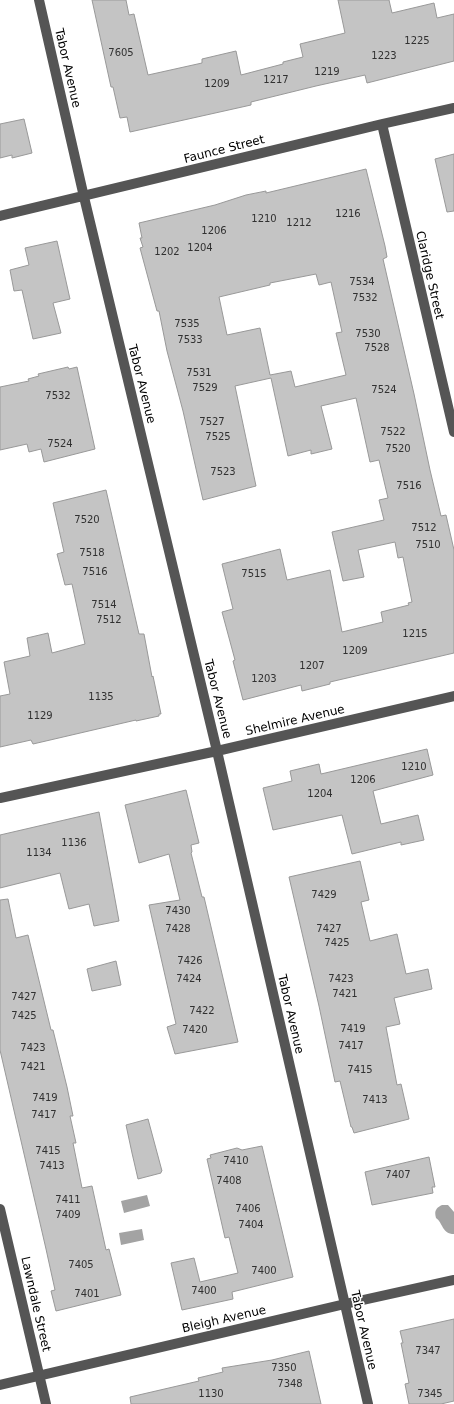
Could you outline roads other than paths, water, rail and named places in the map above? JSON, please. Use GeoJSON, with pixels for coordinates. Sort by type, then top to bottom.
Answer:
{"type":"FeatureCollection","features":[{"type":"Feature","properties":{"kind":"street","name":"Tabor Avenue"},"geometry":{"type":"LineString","coordinates":[[39,0],[84,197],[217,751],[368,1404]]}},
{"type":"Feature","properties":{"kind":"street","name":"Faunce Street"},"geometry":{"type":"LineString","coordinates":[[0,216],[454,108]]}},
{"type":"Feature","properties":{"kind":"street","name":"Claridge Street"},"geometry":{"type":"LineString","coordinates":[[382,124],[454,432]]}},
{"type":"Feature","properties":{"kind":"street","name":"Shelmire Avenue"},"geometry":{"type":"LineString","coordinates":[[0,798],[217,751],[454,696]]}},
{"type":"Feature","properties":{"kind":"street","name":"Lawndale Street"},"geometry":{"type":"LineString","coordinates":[[0,1209],[46,1404]]}},
{"type":"Feature","properties":{"kind":"street","name":"Bleigh Avenue"},"geometry":{"type":"LineString","coordinates":[[0,1385],[454,1280]]}}]}
